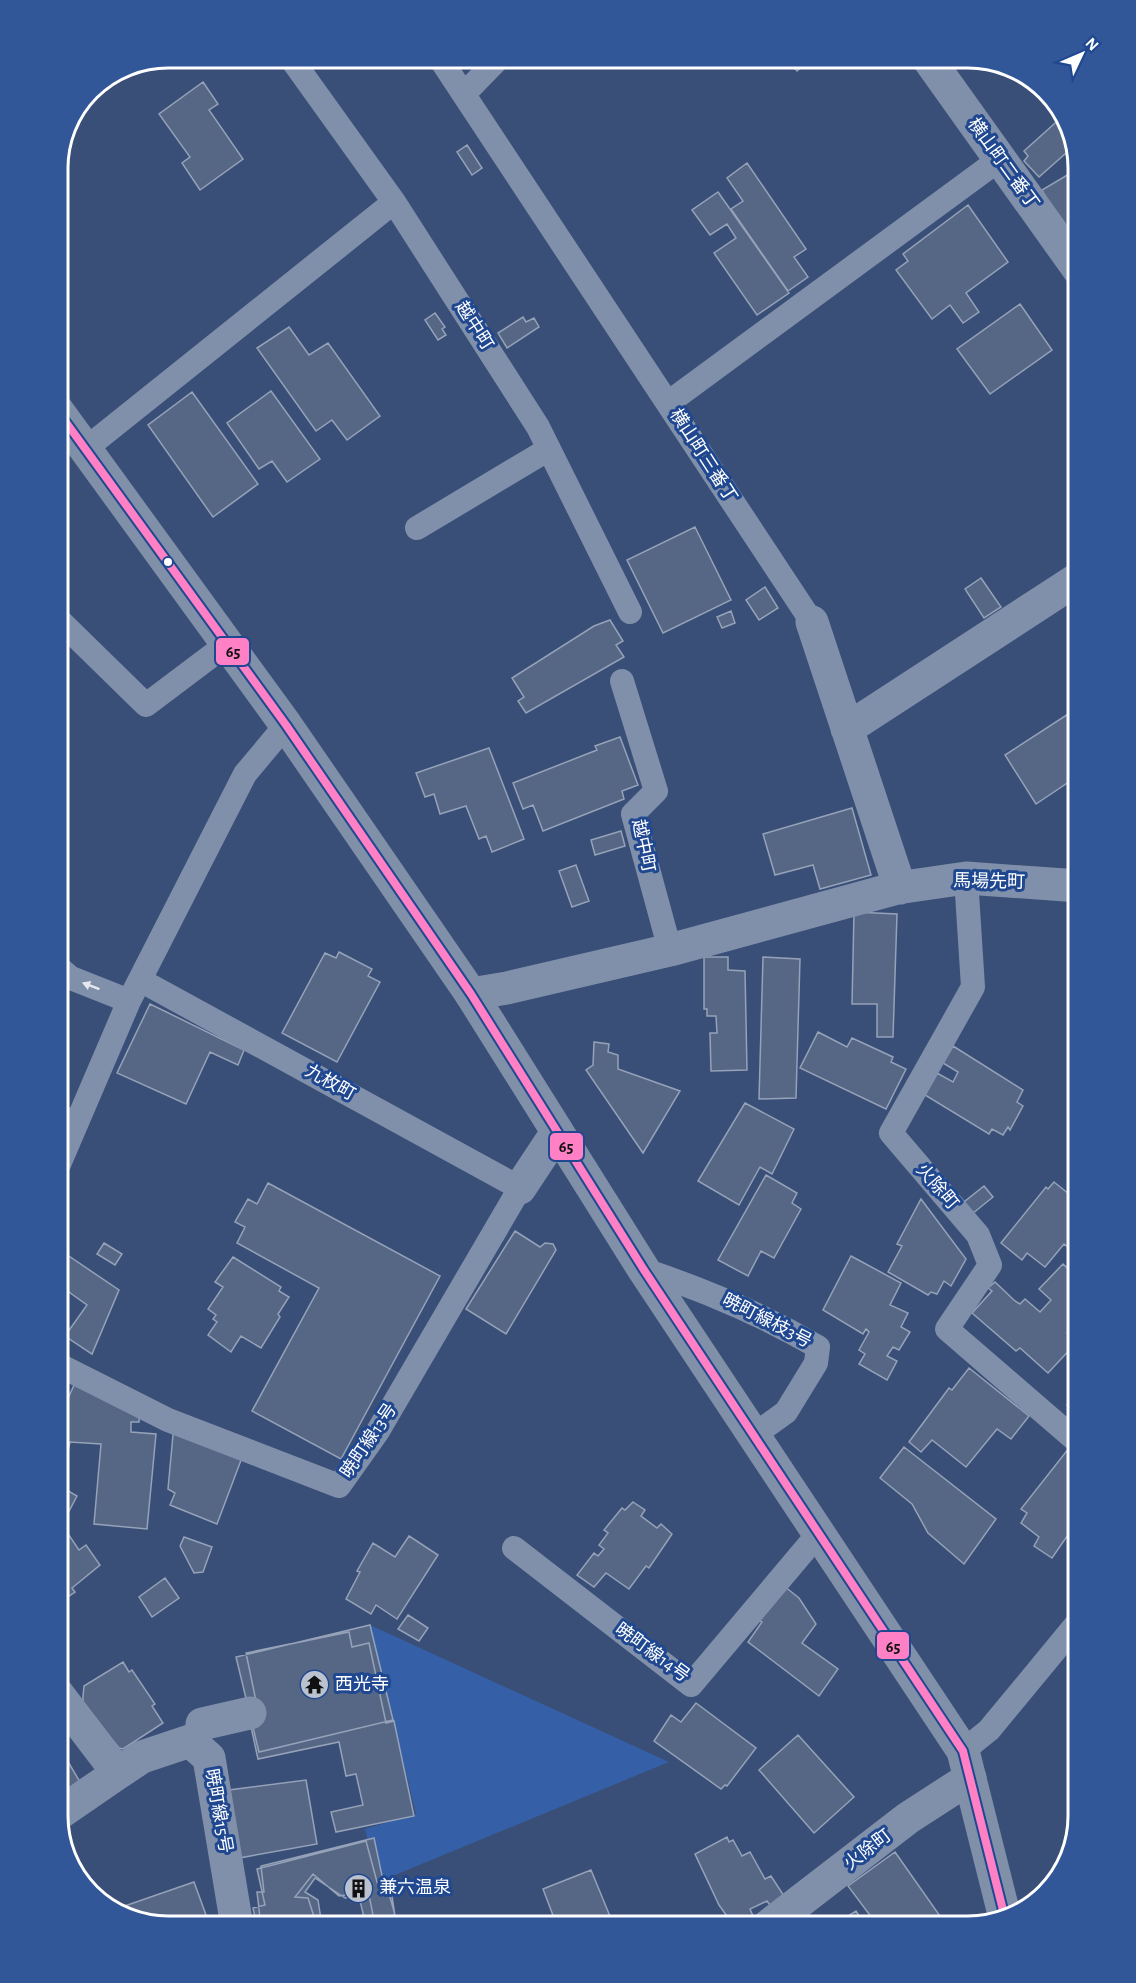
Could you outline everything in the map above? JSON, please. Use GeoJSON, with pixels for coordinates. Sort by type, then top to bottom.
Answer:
{"type":"FeatureCollection","features":[{"type":"Feature","properties":{"kind":"highway"},"geometry":{"type":"LineString","coordinates":[[68,426],[286,725],[471,994],[644,1270],[819,1533],[966,1764],[1003,1909]]}},
{"type":"Feature","properties":{"kind":"street","name":"横山町二番丁"},"geometry":{"type":"LineString","coordinates":[[935,68],[1068,248]]}},
{"type":"Feature","properties":{"kind":"street"},"geometry":{"type":"LineString","coordinates":[[847,729],[1068,585]]}},
{"type":"Feature","properties":{"kind":"street","name":"横山町三番丁"},"geometry":{"type":"LineString","coordinates":[[812,622],[900,888]]}},
{"type":"Feature","properties":{"kind":"street","name":"馬場先町"},"geometry":{"type":"LineString","coordinates":[[471,994],[507,988],[669,950],[900,888],[966,878],[1068,885]]}},
{"type":"Feature","properties":{"kind":"street","name":"暁町線13号"},"geometry":{"type":"LineString","coordinates":[[520,1188],[557,1132]]}},
{"type":"Feature","properties":{"kind":"street"},"geometry":{"type":"LineString","coordinates":[[68,1707],[118,1773],[68,1807]]}},
{"type":"Feature","properties":{"kind":"street"},"geometry":{"type":"LineString","coordinates":[[202,1724],[250,1713]]}},
{"type":"Feature","properties":{"kind":"street","name":"暁町線15号"},"geometry":{"type":"LineString","coordinates":[[118,1773],[142,1757],[190,1741],[209,1758],[235,1915]]}},
{"type":"Feature","properties":{"kind":"street","name":"火除町"},"geometry":{"type":"LineString","coordinates":[[781,1916],[908,1818],[966,1764]]}},
{"type":"Feature","properties":{"kind":"lane","name":"越中町"},"geometry":{"type":"LineString","coordinates":[[298,68],[394,202],[538,427],[630,612]]}},
{"type":"Feature","properties":{"kind":"lane","name":"横山町三番丁"},"geometry":{"type":"LineString","coordinates":[[448,68],[812,622]]}},
{"type":"Feature","properties":{"kind":"lane"},"geometry":{"type":"LineString","coordinates":[[465,93],[489,68]]}},
{"type":"Feature","properties":{"kind":"lane"},"geometry":{"type":"LineString","coordinates":[[668,403],[1000,159]]}},
{"type":"Feature","properties":{"kind":"lane"},"geometry":{"type":"LineString","coordinates":[[84,450],[394,202]]}},
{"type":"Feature","properties":{"kind":"lane"},"geometry":{"type":"LineString","coordinates":[[417,528],[549,449]]}},
{"type":"Feature","properties":{"kind":"lane"},"geometry":{"type":"LineString","coordinates":[[68,629],[146,705],[227,644]]}},
{"type":"Feature","properties":{"kind":"lane","name":"越中町"},"geometry":{"type":"LineString","coordinates":[[622,681],[656,791],[633,814],[669,950]]}},
{"type":"Feature","properties":{"kind":"lane"},"geometry":{"type":"LineString","coordinates":[[68,1144],[135,990],[245,774],[286,725]]}},
{"type":"Feature","properties":{"kind":"lane","name":"火除町"},"geometry":{"type":"LineString","coordinates":[[966,878],[974,987],[891,1133],[978,1235],[990,1265],[947,1329],[1068,1434]]}},
{"type":"Feature","properties":{"kind":"lane","name":"九枚町"},"geometry":{"type":"LineString","coordinates":[[68,975],[71,978],[135,990],[520,1188]]}},
{"type":"Feature","properties":{"kind":"lane","name":"暁町線13号"},"geometry":{"type":"LineString","coordinates":[[68,1370],[168,1420],[339,1486],[378,1431],[520,1188]]}},
{"type":"Feature","properties":{"kind":"lane","name":"暁町線枝3号"},"geometry":{"type":"LineString","coordinates":[[644,1270],[704,1289],[778,1324],[818,1347],[816,1364],[786,1412],[754,1435]]}},
{"type":"Feature","properties":{"kind":"lane","name":"暁町線14号"},"geometry":{"type":"LineString","coordinates":[[514,1548],[691,1686],[819,1533]]}},
{"type":"Feature","properties":{"kind":"lane","name":"火除町"},"geometry":{"type":"LineString","coordinates":[[966,1764],[989,1730],[1068,1634]]}},
{"type":"Feature","properties":{"kind":"shaded area"},"geometry":{"type":"Polygon","coordinates":[[[370,1625],[669,1762],[378,1882],[365,1829],[416,1814],[370,1625]]]}},
{"type":"Feature","properties":{"kind":"building"},"geometry":{"type":"Polygon","coordinates":[[[203,82],[218,104],[209,110],[243,159],[200,190],[182,163],[190,157],[159,114],[203,82]]]}},
{"type":"Feature","properties":{"kind":"building"},"geometry":{"type":"Polygon","coordinates":[[[1057,121],[1067,152],[1039,177],[1024,161],[1028,156],[1024,151],[1057,121]]]}},
{"type":"Feature","properties":{"kind":"building"},"geometry":{"type":"Polygon","coordinates":[[[467,145],[482,168],[472,175],[457,152],[467,145]]]}},
{"type":"Feature","properties":{"kind":"building"},"geometry":{"type":"Polygon","coordinates":[[[747,163],[806,249],[794,257],[808,277],[788,291],[731,209],[743,201],[727,178],[747,163]]]}},
{"type":"Feature","properties":{"kind":"building"},"geometry":{"type":"Polygon","coordinates":[[[1068,175],[1068,227],[1064,229],[1042,190],[1068,175]]]}},
{"type":"Feature","properties":{"kind":"building"},"geometry":{"type":"Polygon","coordinates":[[[718,192],[789,293],[757,315],[714,253],[736,238],[727,224],[710,235],[692,210],[718,192]]]}},
{"type":"Feature","properties":{"kind":"building"},"geometry":{"type":"Polygon","coordinates":[[[968,205],[1008,262],[966,293],[979,312],[963,323],[950,305],[932,319],[896,270],[908,261],[903,254],[968,205]]]}},
{"type":"Feature","properties":{"kind":"building"},"geometry":{"type":"Polygon","coordinates":[[[1020,304],[1052,350],[990,394],[957,349],[1020,304]]]}},
{"type":"Feature","properties":{"kind":"building"},"geometry":{"type":"Polygon","coordinates":[[[435,313],[445,327],[442,329],[446,335],[438,340],[425,320],[435,313]]]}},
{"type":"Feature","properties":{"kind":"building"},"geometry":{"type":"Polygon","coordinates":[[[523,317],[526,322],[534,318],[539,327],[507,348],[498,333],[523,317]]]}},
{"type":"Feature","properties":{"kind":"building"},"geometry":{"type":"Polygon","coordinates":[[[289,327],[309,355],[328,343],[380,416],[347,440],[332,420],[316,431],[257,348],[289,327]]]}},
{"type":"Feature","properties":{"kind":"building"},"geometry":{"type":"Polygon","coordinates":[[[271,391],[320,459],[287,482],[272,461],[259,469],[227,423],[271,391]]]}},
{"type":"Feature","properties":{"kind":"building"},"geometry":{"type":"Polygon","coordinates":[[[192,392],[258,484],[213,517],[148,425],[192,392]]]}},
{"type":"Feature","properties":{"kind":"building"},"geometry":{"type":"Polygon","coordinates":[[[695,527],[731,600],[663,633],[627,560],[695,527]]]}},
{"type":"Feature","properties":{"kind":"building"},"geometry":{"type":"Polygon","coordinates":[[[981,578],[1001,607],[984,618],[965,589],[981,578]]]}},
{"type":"Feature","properties":{"kind":"building"},"geometry":{"type":"Polygon","coordinates":[[[765,587],[778,608],[759,620],[746,600],[765,587]]]}},
{"type":"Feature","properties":{"kind":"building"},"geometry":{"type":"Polygon","coordinates":[[[731,611],[735,623],[722,628],[717,617],[731,611]]]}},
{"type":"Feature","properties":{"kind":"building"},"geometry":{"type":"Polygon","coordinates":[[[610,620],[623,641],[616,645],[624,657],[526,713],[518,701],[524,697],[512,678],[594,626],[610,620]]]}},
{"type":"Feature","properties":{"kind":"building"},"geometry":{"type":"Polygon","coordinates":[[[1068,714],[1068,782],[1036,804],[1005,755],[1068,714]]]}},
{"type":"Feature","properties":{"kind":"building"},"geometry":{"type":"Polygon","coordinates":[[[620,737],[638,785],[622,791],[624,799],[543,831],[533,805],[523,809],[513,783],[597,750],[595,746],[620,737]]]}},
{"type":"Feature","properties":{"kind":"building"},"geometry":{"type":"Polygon","coordinates":[[[489,748],[524,839],[492,852],[486,836],[479,839],[466,806],[440,814],[434,794],[425,797],[416,773],[489,748]]]}},
{"type":"Feature","properties":{"kind":"building"},"geometry":{"type":"Polygon","coordinates":[[[852,808],[871,875],[820,889],[813,865],[775,875],[763,834],[852,808]]]}},
{"type":"Feature","properties":{"kind":"building"},"geometry":{"type":"Polygon","coordinates":[[[621,831],[625,846],[595,855],[591,840],[621,831]]]}},
{"type":"Feature","properties":{"kind":"building"},"geometry":{"type":"Polygon","coordinates":[[[576,865],[589,901],[572,907],[559,871],[576,865]]]}},
{"type":"Feature","properties":{"kind":"building"},"geometry":{"type":"Polygon","coordinates":[[[854,912],[897,914],[893,1037],[877,1037],[877,1004],[852,1004],[854,912]]]}},
{"type":"Feature","properties":{"kind":"building"},"geometry":{"type":"Polygon","coordinates":[[[339,952],[372,969],[368,976],[380,982],[337,1062],[282,1033],[325,953],[336,958],[339,952]]]}},
{"type":"Feature","properties":{"kind":"building"},"geometry":{"type":"Polygon","coordinates":[[[704,957],[728,957],[728,970],[745,971],[747,1070],[711,1071],[710,1033],[717,1033],[716,1016],[707,1016],[707,1009],[704,1009],[704,957]]]}},
{"type":"Feature","properties":{"kind":"building"},"geometry":{"type":"Polygon","coordinates":[[[763,957],[800,959],[796,1098],[759,1099],[763,957]]]}},
{"type":"Feature","properties":{"kind":"building"},"geometry":{"type":"Polygon","coordinates":[[[150,1004],[244,1050],[238,1065],[210,1052],[186,1104],[117,1073],[150,1004]]]}},
{"type":"Feature","properties":{"kind":"building"},"geometry":{"type":"Polygon","coordinates":[[[818,1032],[847,1047],[852,1038],[893,1057],[891,1062],[906,1069],[886,1109],[800,1068],[818,1032]]]}},
{"type":"Feature","properties":{"kind":"building"},"geometry":{"type":"Polygon","coordinates":[[[594,1042],[609,1044],[608,1052],[618,1055],[618,1069],[680,1091],[643,1153],[586,1070],[593,1065],[594,1042]]]}},
{"type":"Feature","properties":{"kind":"building"},"geometry":{"type":"Polygon","coordinates":[[[953,1046],[1023,1090],[1017,1102],[1023,1106],[1010,1130],[1008,1127],[1003,1135],[992,1129],[989,1134],[925,1095],[937,1073],[953,1082],[958,1072],[943,1063],[953,1046]]]}},
{"type":"Feature","properties":{"kind":"building"},"geometry":{"type":"Polygon","coordinates":[[[745,1103],[794,1129],[772,1174],[760,1167],[739,1205],[698,1181],[745,1103]]]}},
{"type":"Feature","properties":{"kind":"building"},"geometry":{"type":"Polygon","coordinates":[[[766,1175],[797,1193],[792,1203],[801,1209],[774,1258],[761,1251],[748,1276],[718,1260],[766,1175]]]}},
{"type":"Feature","properties":{"kind":"building"},"geometry":{"type":"Polygon","coordinates":[[[1054,1182],[1068,1193],[1068,1247],[1064,1244],[1045,1267],[1027,1253],[1022,1260],[1001,1243],[1046,1187],[1048,1189],[1054,1182]]]}},
{"type":"Feature","properties":{"kind":"building"},"geometry":{"type":"Polygon","coordinates":[[[268,1183],[440,1276],[341,1459],[252,1411],[319,1288],[237,1243],[245,1227],[235,1222],[248,1199],[257,1204],[268,1183]]]}},
{"type":"Feature","properties":{"kind":"building"},"geometry":{"type":"Polygon","coordinates":[[[984,1186],[993,1197],[972,1214],[964,1202],[984,1186]]]}},
{"type":"Feature","properties":{"kind":"building"},"geometry":{"type":"Polygon","coordinates":[[[921,1199],[966,1259],[951,1286],[944,1281],[937,1294],[931,1292],[928,1295],[888,1272],[902,1246],[897,1244],[921,1199]]]}},
{"type":"Feature","properties":{"kind":"building"},"geometry":{"type":"Polygon","coordinates":[[[515,1231],[540,1247],[545,1243],[553,1244],[556,1250],[506,1334],[466,1309],[515,1231]]]}},
{"type":"Feature","properties":{"kind":"building"},"geometry":{"type":"Polygon","coordinates":[[[104,1243],[122,1254],[115,1265],[97,1254],[104,1243]]]}},
{"type":"Feature","properties":{"kind":"building"},"geometry":{"type":"Polygon","coordinates":[[[68,1255],[119,1290],[92,1354],[68,1338],[68,1332],[87,1305],[68,1291],[68,1255]]]}},
{"type":"Feature","properties":{"kind":"building"},"geometry":{"type":"Polygon","coordinates":[[[851,1256],[901,1283],[890,1305],[908,1313],[901,1327],[910,1332],[899,1350],[893,1347],[887,1356],[897,1361],[887,1380],[859,1364],[865,1354],[859,1350],[869,1332],[866,1329],[863,1334],[823,1310],[851,1256]]]}},
{"type":"Feature","properties":{"kind":"building"},"geometry":{"type":"Polygon","coordinates":[[[233,1257],[281,1287],[279,1291],[289,1297],[261,1348],[241,1336],[231,1352],[208,1335],[217,1322],[213,1319],[216,1315],[208,1309],[223,1287],[215,1282],[233,1257]]]}},
{"type":"Feature","properties":{"kind":"building"},"geometry":{"type":"Polygon","coordinates":[[[1063,1264],[1068,1269],[1068,1352],[1048,1373],[1020,1348],[1016,1351],[972,1313],[992,1291],[988,1288],[995,1282],[1015,1301],[1020,1304],[1025,1299],[1040,1312],[1051,1300],[1039,1289],[1063,1264]]]}},
{"type":"Feature","properties":{"kind":"building"},"geometry":{"type":"Polygon","coordinates":[[[969,1368],[1029,1416],[1011,1439],[997,1429],[966,1467],[932,1440],[921,1452],[909,1442],[949,1388],[952,1390],[969,1368]]]}},
{"type":"Feature","properties":{"kind":"building"},"geometry":{"type":"Polygon","coordinates":[[[76,1381],[140,1407],[139,1422],[131,1422],[131,1432],[156,1434],[147,1529],[94,1524],[101,1444],[70,1442],[68,1451],[68,1398],[76,1381]]]}},
{"type":"Feature","properties":{"kind":"building"},"geometry":{"type":"Polygon","coordinates":[[[174,1424],[243,1455],[217,1524],[170,1505],[175,1493],[168,1489],[174,1424]]]}},
{"type":"Feature","properties":{"kind":"building"},"geometry":{"type":"Polygon","coordinates":[[[904,1447],[996,1519],[964,1564],[928,1533],[912,1504],[880,1478],[904,1447]]]}},
{"type":"Feature","properties":{"kind":"building"},"geometry":{"type":"Polygon","coordinates":[[[1068,1449],[1068,1535],[1052,1558],[1034,1546],[1039,1537],[1021,1523],[1027,1513],[1021,1509],[1068,1449]]]}},
{"type":"Feature","properties":{"kind":"building"},"geometry":{"type":"Polygon","coordinates":[[[68,1491],[77,1496],[68,1513],[68,1491]]]}},
{"type":"Feature","properties":{"kind":"building"},"geometry":{"type":"Polygon","coordinates":[[[633,1502],[645,1510],[641,1516],[657,1528],[661,1524],[672,1534],[649,1568],[646,1566],[629,1589],[606,1573],[594,1587],[577,1575],[594,1553],[598,1556],[604,1549],[599,1545],[608,1533],[604,1530],[622,1508],[625,1510],[633,1502]]]}},
{"type":"Feature","properties":{"kind":"building"},"geometry":{"type":"Polygon","coordinates":[[[68,1534],[79,1550],[86,1545],[100,1565],[72,1588],[75,1592],[68,1597],[68,1534]]]}},
{"type":"Feature","properties":{"kind":"building"},"geometry":{"type":"Polygon","coordinates":[[[409,1536],[438,1555],[397,1619],[376,1605],[371,1614],[346,1599],[360,1572],[357,1571],[373,1543],[395,1557],[409,1536]]]}},
{"type":"Feature","properties":{"kind":"building"},"geometry":{"type":"Polygon","coordinates":[[[184,1537],[212,1547],[203,1572],[194,1573],[180,1546],[184,1537]]]}},
{"type":"Feature","properties":{"kind":"building"},"geometry":{"type":"Polygon","coordinates":[[[165,1578],[179,1598],[152,1617],[139,1597],[165,1578]]]}},
{"type":"Feature","properties":{"kind":"building"},"geometry":{"type":"Polygon","coordinates":[[[784,1586],[799,1598],[816,1624],[802,1643],[838,1669],[819,1696],[748,1642],[762,1622],[758,1620],[784,1586]]]}},
{"type":"Feature","properties":{"kind":"building"},"geometry":{"type":"Polygon","coordinates":[[[408,1615],[428,1628],[419,1641],[398,1629],[408,1615]]]}},
{"type":"Feature","properties":{"kind":"building","name":"西光寺"},"geometry":{"type":"Polygon","coordinates":[[[370,1625],[393,1720],[259,1752],[236,1657],[370,1625]]]}},
{"type":"Feature","properties":{"kind":"building","name":"西光寺"},"geometry":{"type":"Polygon","coordinates":[[[349,1632],[352,1647],[369,1643],[386,1723],[394,1721],[414,1816],[336,1832],[331,1812],[363,1805],[356,1774],[346,1776],[339,1742],[258,1759],[246,1704],[256,1701],[246,1653],[349,1632]]]}},
{"type":"Feature","properties":{"kind":"building"},"geometry":{"type":"Polygon","coordinates":[[[123,1662],[129,1672],[132,1670],[155,1704],[152,1706],[163,1723],[123,1749],[119,1748],[83,1704],[83,1696],[84,1686],[123,1662]]]}},
{"type":"Feature","properties":{"kind":"building"},"geometry":{"type":"Polygon","coordinates":[[[696,1703],[756,1748],[727,1786],[721,1789],[654,1741],[671,1715],[681,1722],[696,1703]]]}},
{"type":"Feature","properties":{"kind":"building"},"geometry":{"type":"Polygon","coordinates":[[[798,1735],[854,1797],[814,1833],[759,1770],[798,1735]]]}},
{"type":"Feature","properties":{"kind":"building"},"geometry":{"type":"Polygon","coordinates":[[[68,1762],[80,1782],[68,1790],[68,1762]]]}},
{"type":"Feature","properties":{"kind":"building"},"geometry":{"type":"Polygon","coordinates":[[[306,1780],[317,1844],[239,1858],[229,1790],[306,1780]]]}},
{"type":"Feature","properties":{"kind":"building"},"geometry":{"type":"Polygon","coordinates":[[[727,1837],[729,1842],[733,1840],[742,1856],[750,1852],[765,1879],[771,1876],[786,1899],[772,1908],[767,1901],[750,1909],[753,1916],[727,1916],[719,1905],[695,1854],[727,1837]]]}},
{"type":"Feature","properties":{"kind":"building","name":"兼六温泉"},"geometry":{"type":"Polygon","coordinates":[[[374,1838],[384,1885],[390,1883],[395,1915],[373,1915],[369,1895],[345,1898],[315,1878],[305,1892],[318,1900],[320,1915],[260,1915],[257,1892],[264,1892],[261,1866],[374,1838]]]}},
{"type":"Feature","properties":{"kind":"building","name":"兼六温泉"},"geometry":{"type":"Polygon","coordinates":[[[366,1841],[377,1882],[385,1879],[395,1915],[364,1915],[358,1893],[339,1896],[313,1874],[295,1897],[308,1898],[314,1915],[255,1915],[253,1908],[265,1905],[257,1869],[366,1841]]]}},
{"type":"Feature","properties":{"kind":"building"},"geometry":{"type":"Polygon","coordinates":[[[895,1852],[940,1916],[870,1916],[848,1886],[895,1852]]]}},
{"type":"Feature","properties":{"kind":"building"},"geometry":{"type":"Polygon","coordinates":[[[591,1870],[610,1916],[553,1915],[543,1889],[591,1870]]]}},
{"type":"Feature","properties":{"kind":"building"},"geometry":{"type":"Polygon","coordinates":[[[194,1882],[206,1915],[148,1914],[125,1906],[194,1882]]]}},
{"type":"Feature","properties":{"kind":"building"},"geometry":{"type":"Polygon","coordinates":[[[856,1911],[859,1916],[848,1916],[856,1911]]]}},
{"type":"Feature","properties":{"kind":"transit line","name":"65"},"geometry":{"type":"LineString","coordinates":[[68,425],[286,725],[471,994],[644,1270],[963,1751],[1003,1909]]}},
{"type":"Feature","properties":{"kind":"place","name":"西光寺"},"geometry":{"type":"Point","coordinates":[314,1685]}},
{"type":"Feature","properties":{"kind":"place","name":"兼六温泉"},"geometry":{"type":"Point","coordinates":[358,1888]}}]}
